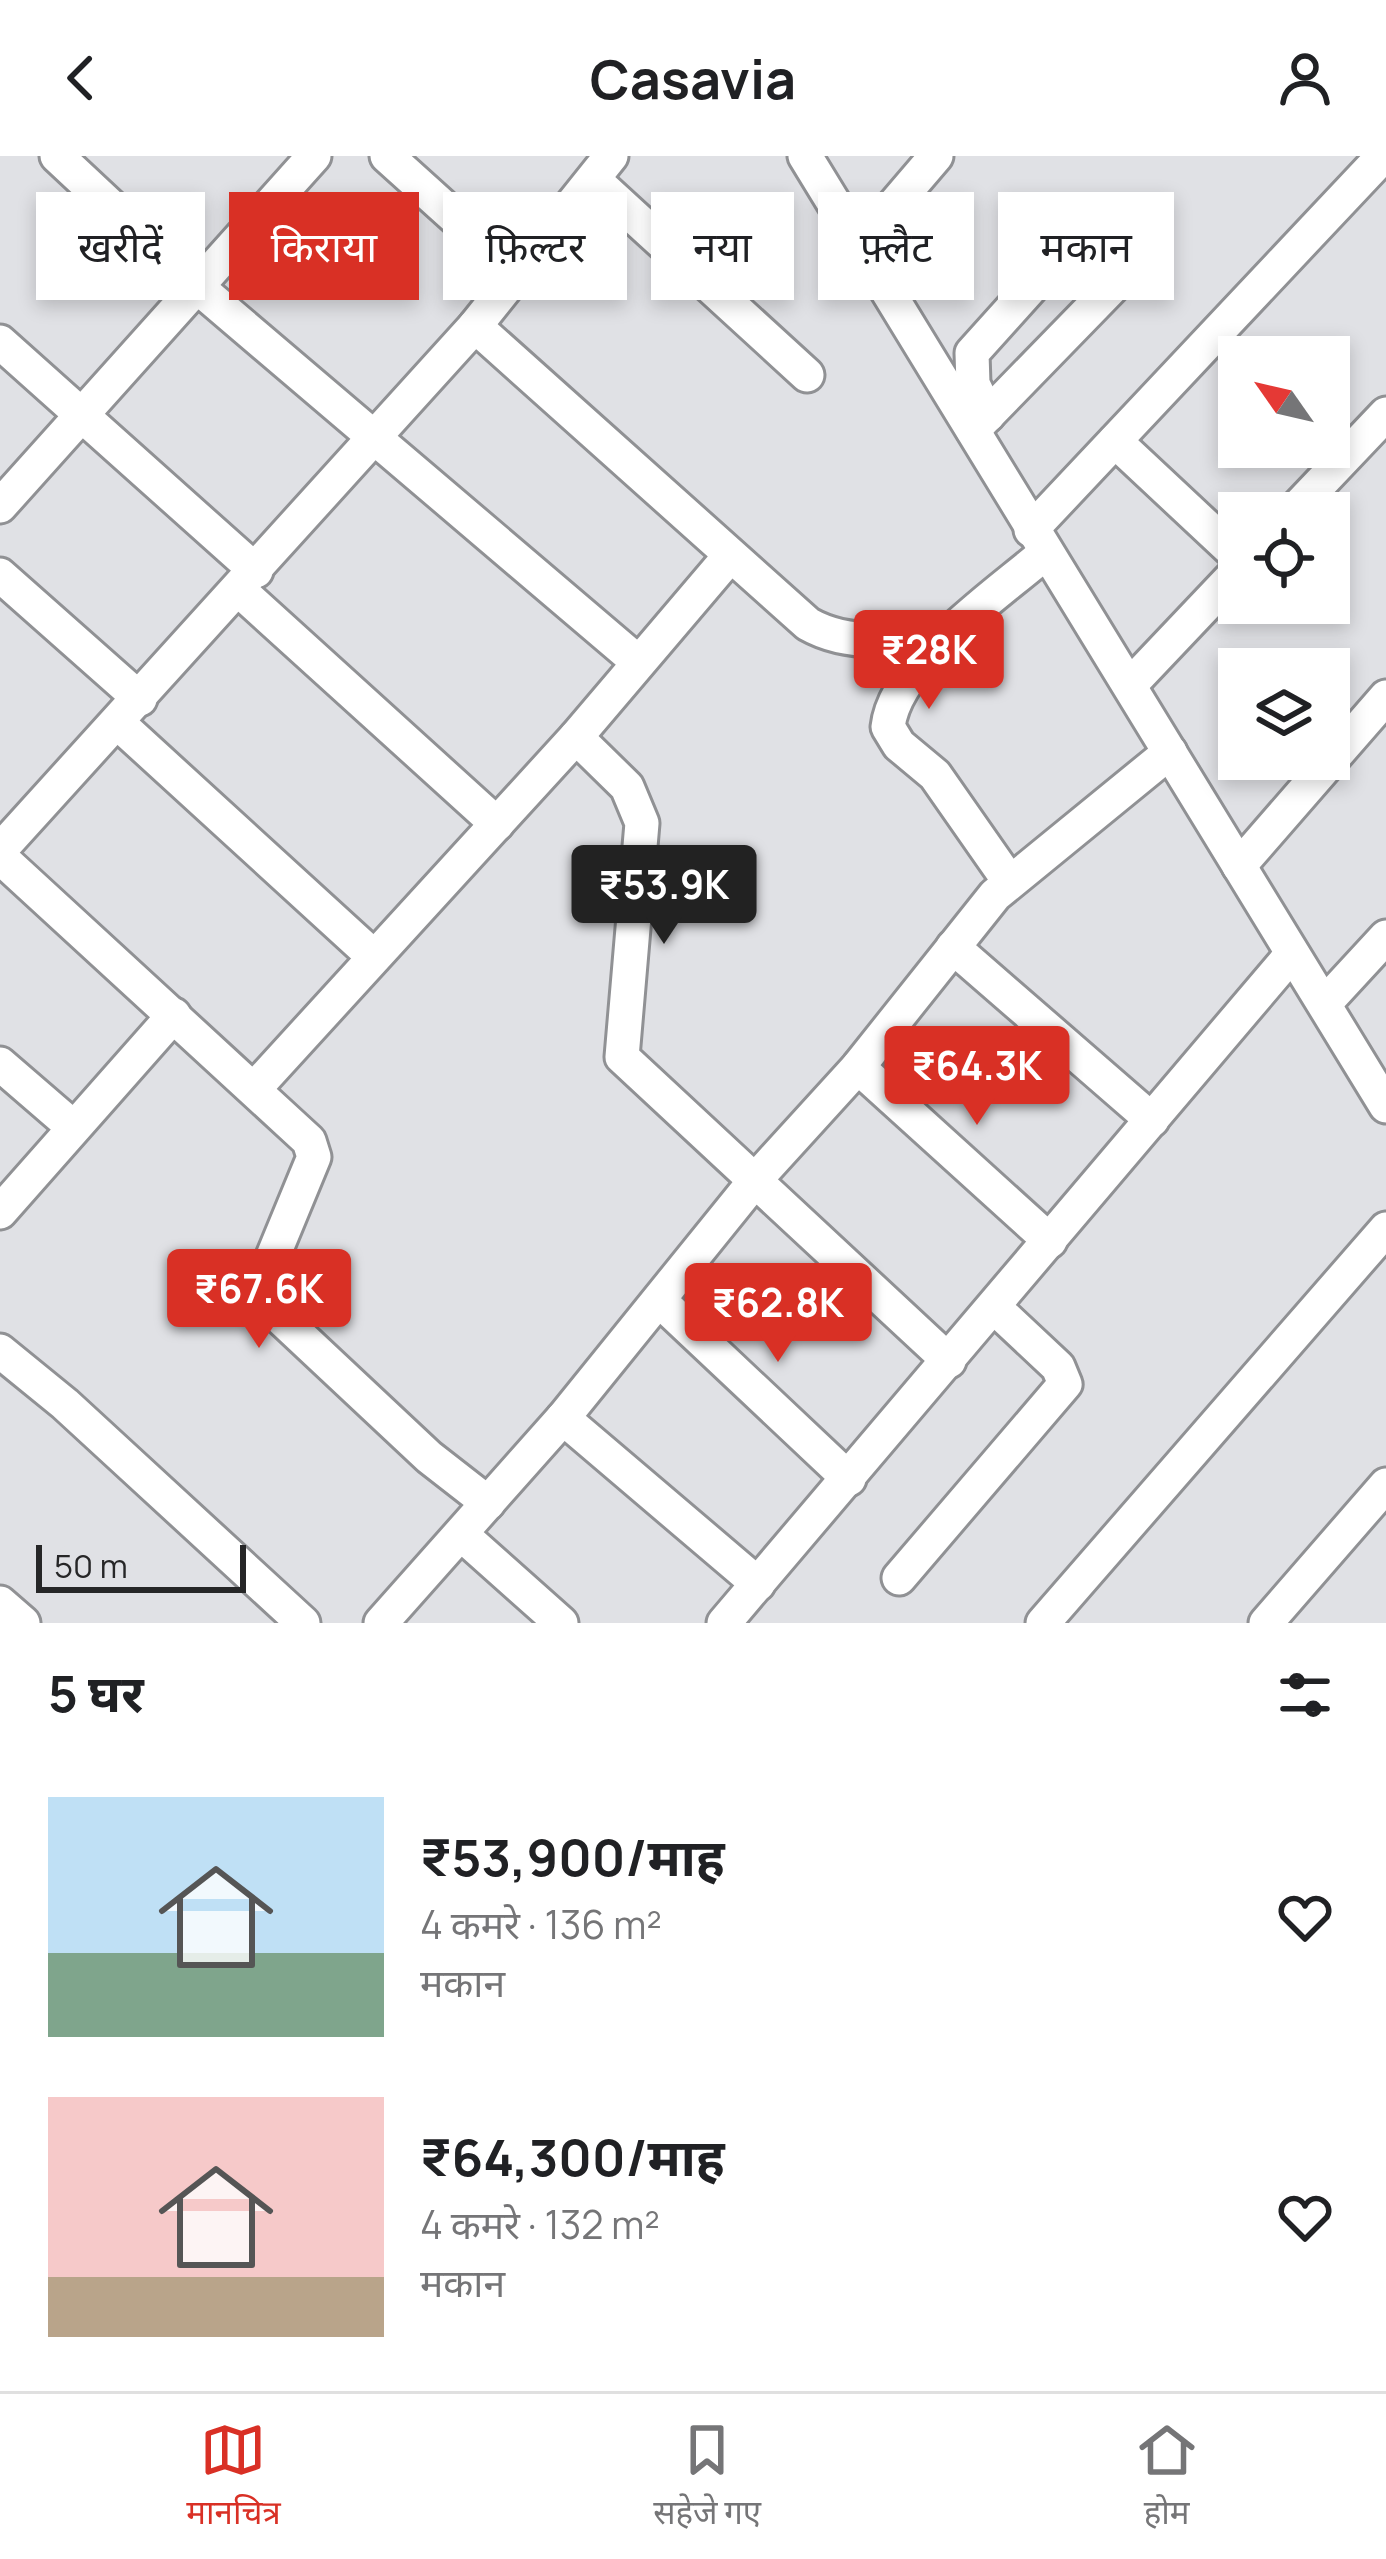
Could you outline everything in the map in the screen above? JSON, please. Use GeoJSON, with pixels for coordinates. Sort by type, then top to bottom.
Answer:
{"type":"FeatureCollection","features":[{"type":"Feature","properties":{"kind":"street"},"geometry":{"type":"LineString","coordinates":[[57,156],[96,192]]}},
{"type":"Feature","properties":{"kind":"street"},"geometry":{"type":"LineString","coordinates":[[205,272],[314,156]]}},
{"type":"Feature","properties":{"kind":"street"},"geometry":{"type":"LineString","coordinates":[[386,156],[443,207]]}},
{"type":"Feature","properties":{"kind":"street"},"geometry":{"type":"LineString","coordinates":[[805,156],[827,192]]}},
{"type":"Feature","properties":{"kind":"street"},"geometry":{"type":"LineString","coordinates":[[905,192],[936,156]]}},
{"type":"Feature","properties":{"kind":"street"},"geometry":{"type":"LineString","coordinates":[[1009,881],[935,775],[899,745],[888,727],[893,707],[920,665],[1038,542],[1115,441],[1383,156]]}},
{"type":"Feature","properties":{"kind":"street"},"geometry":{"type":"LineString","coordinates":[[584,192],[603,168],[807,375]]}},
{"type":"Feature","properties":{"kind":"street"},"geometry":{"type":"LineString","coordinates":[[205,294],[638,662]]}},
{"type":"Feature","properties":{"kind":"street"},"geometry":{"type":"LineString","coordinates":[[0,506],[180,300]]}},
{"type":"Feature","properties":{"kind":"street"},"geometry":{"type":"LineString","coordinates":[[488,1503],[273,1316],[266,1297],[268,1266],[314,1150],[255,1088],[0,853],[497,300]]}},
{"type":"Feature","properties":{"kind":"street"},"geometry":{"type":"LineString","coordinates":[[897,300],[980,423],[1038,542],[1386,1106]]}},
{"type":"Feature","properties":{"kind":"street"},"geometry":{"type":"LineString","coordinates":[[980,423],[969,368],[972,353],[1020,300]]}},
{"type":"Feature","properties":{"kind":"street"},"geometry":{"type":"LineString","coordinates":[[980,423],[1100,300]]}},
{"type":"Feature","properties":{"kind":"street"},"geometry":{"type":"LineString","coordinates":[[475,326],[729,556],[826,634],[878,640],[958,629]]}},
{"type":"Feature","properties":{"kind":"street"},"geometry":{"type":"LineString","coordinates":[[0,341],[82,412],[497,824]]}},
{"type":"Feature","properties":{"kind":"street"},"geometry":{"type":"LineString","coordinates":[[1312,492],[1386,414]]}},
{"type":"Feature","properties":{"kind":"street"},"geometry":{"type":"LineString","coordinates":[[1115,441],[1218,537]]}},
{"type":"Feature","properties":{"kind":"street"},"geometry":{"type":"LineString","coordinates":[[255,1088],[576,737],[729,556]]}},
{"type":"Feature","properties":{"kind":"street"},"geometry":{"type":"LineString","coordinates":[[0,575],[374,957]]}},
{"type":"Feature","properties":{"kind":"street"},"geometry":{"type":"LineString","coordinates":[[1130,686],[1218,592]]}},
{"type":"Feature","properties":{"kind":"street"},"geometry":{"type":"LineString","coordinates":[[1239,866],[1386,698]]}},
{"type":"Feature","properties":{"kind":"street"},"geometry":{"type":"LineString","coordinates":[[576,737],[627,788],[642,823],[622,1057],[949,1361]]}},
{"type":"Feature","properties":{"kind":"street"},"geometry":{"type":"LineString","coordinates":[[381,1623],[563,1418],[757,1178],[858,1067],[1009,881],[1170,752]]}},
{"type":"Feature","properties":{"kind":"street"},"geometry":{"type":"LineString","coordinates":[[1326,1002],[1386,938]]}},
{"type":"Feature","properties":{"kind":"street"},"geometry":{"type":"LineString","coordinates":[[953,947],[1152,1120]]}},
{"type":"Feature","properties":{"kind":"street"},"geometry":{"type":"LineString","coordinates":[[724,1623],[1291,955]]}},
{"type":"Feature","properties":{"kind":"street"},"geometry":{"type":"LineString","coordinates":[[0,1211],[174,1015]]}},
{"type":"Feature","properties":{"kind":"street"},"geometry":{"type":"LineString","coordinates":[[0,1064],[73,1127]]}},
{"type":"Feature","properties":{"kind":"street"},"geometry":{"type":"LineString","coordinates":[[858,1067],[1050,1241]]}},
{"type":"Feature","properties":{"kind":"street"},"geometry":{"type":"LineString","coordinates":[[1043,1623],[1386,1229]]}},
{"type":"Feature","properties":{"kind":"street"},"geometry":{"type":"LineString","coordinates":[[659,1300],[849,1479]]}},
{"type":"Feature","properties":{"kind":"street"},"geometry":{"type":"LineString","coordinates":[[899,1578],[1065,1384],[1058,1367],[994,1307]]}},
{"type":"Feature","properties":{"kind":"street"},"geometry":{"type":"LineString","coordinates":[[0,1352],[65,1404],[302,1623]]}},
{"type":"Feature","properties":{"kind":"street"},"geometry":{"type":"LineString","coordinates":[[563,1418],[758,1584]]}},
{"type":"Feature","properties":{"kind":"street"},"geometry":{"type":"LineString","coordinates":[[1266,1623],[1386,1485]]}},
{"type":"Feature","properties":{"kind":"street"},"geometry":{"type":"LineString","coordinates":[[460,1534],[561,1623]]}},
{"type":"Feature","properties":{"kind":"street"},"geometry":{"type":"LineString","coordinates":[[0,1603],[23,1623]]}}]}
